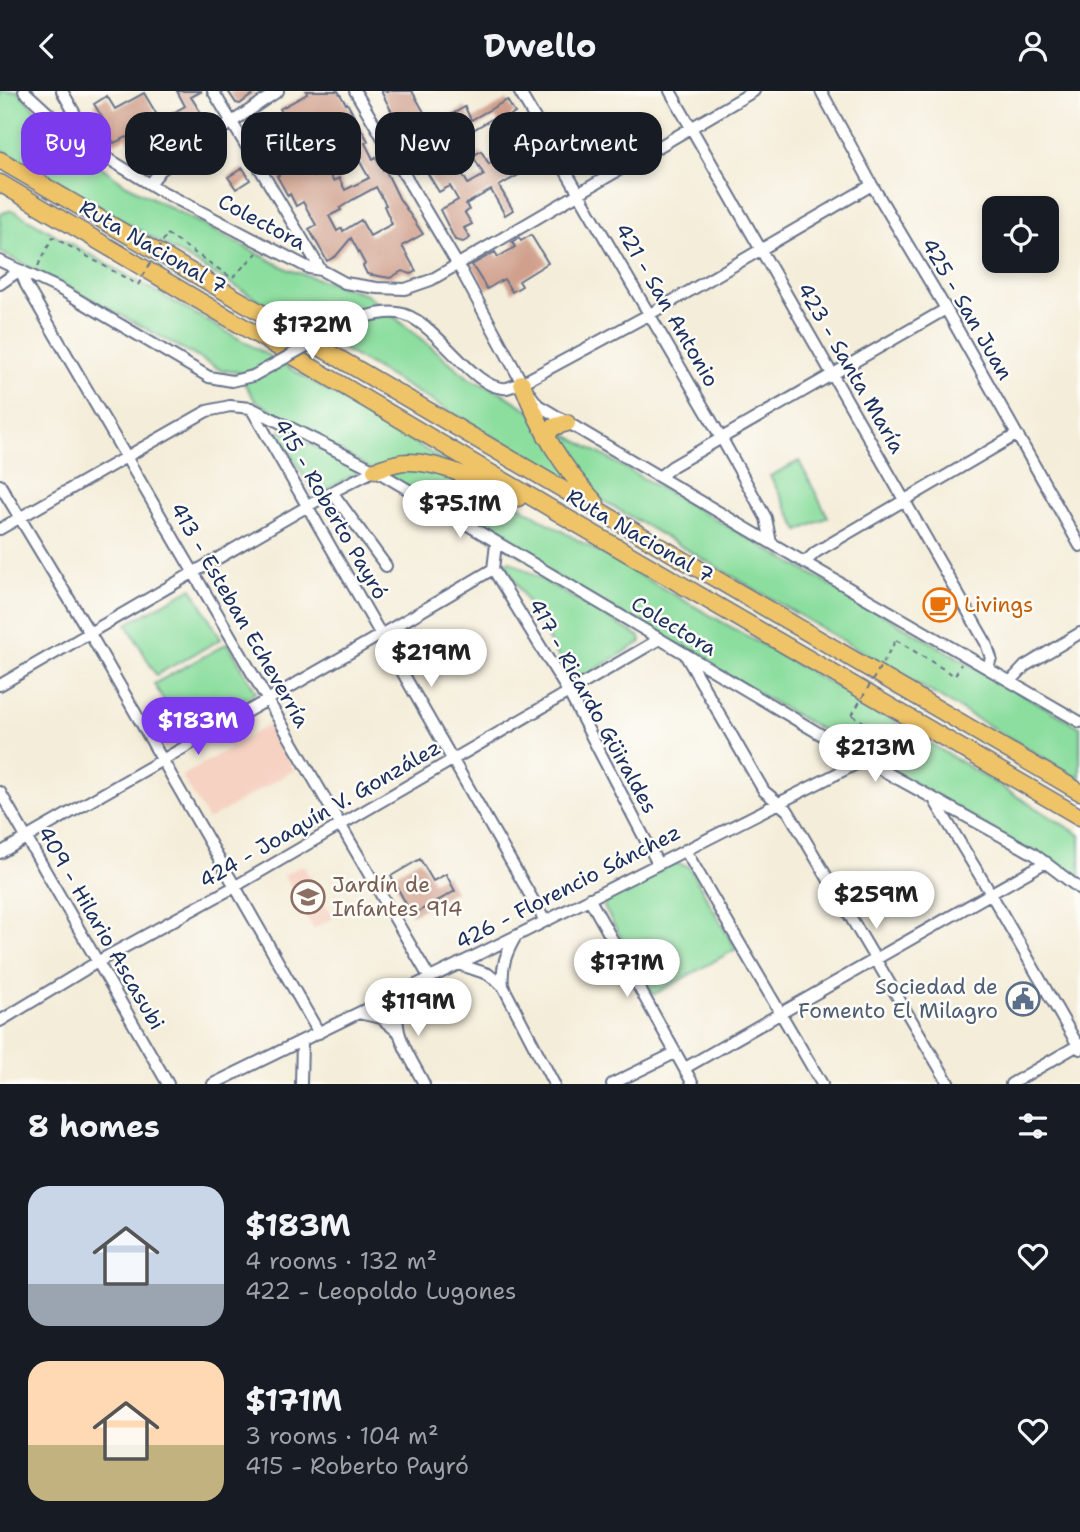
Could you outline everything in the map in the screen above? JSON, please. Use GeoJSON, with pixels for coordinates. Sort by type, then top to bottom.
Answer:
{"type":"FeatureCollection","features":[{"type":"Feature","properties":{"kind":"highway","name":"Ruta Nacional 7"},"geometry":{"type":"LineString","coordinates":[[0,160],[1075,789]]}},
{"type":"Feature","properties":{"kind":"highway","name":"Ruta Nacional 7"},"geometry":{"type":"LineString","coordinates":[[0,183],[1080,819]]}},
{"type":"Feature","properties":{"kind":"highway"},"geometry":{"type":"LineString","coordinates":[[522,383],[536,422],[580,485],[595,502],[625,526]]}},
{"type":"Feature","properties":{"kind":"highway"},"geometry":{"type":"LineString","coordinates":[[546,437],[553,427],[567,423]]}},
{"type":"Feature","properties":{"kind":"highway"},"geometry":{"type":"LineString","coordinates":[[375,470],[408,462],[438,466],[584,528]]}},
{"type":"Feature","properties":{"kind":"street","name":"Colectora"},"geometry":{"type":"LineString","coordinates":[[24,91],[47,112]]}},
{"type":"Feature","properties":{"kind":"street"},"geometry":{"type":"LineString","coordinates":[[62,91],[74,112]]}},
{"type":"Feature","properties":{"kind":"street"},"geometry":{"type":"LineString","coordinates":[[213,91],[321,271]]}},
{"type":"Feature","properties":{"kind":"street"},"geometry":{"type":"LineString","coordinates":[[150,184],[161,170],[278,91]]}},
{"type":"Feature","properties":{"kind":"street"},"geometry":{"type":"LineString","coordinates":[[355,91],[522,383],[538,405],[1080,722]]}},
{"type":"Feature","properties":{"kind":"street","name":"421 - San Antonio"},"geometry":{"type":"LineString","coordinates":[[519,91],[722,439],[766,518],[771,543]]}},
{"type":"Feature","properties":{"kind":"street","name":"423 - Santa María"},"geometry":{"type":"LineString","coordinates":[[670,91],[986,643],[991,658],[988,667]]}},
{"type":"Feature","properties":{"kind":"street"},"geometry":{"type":"LineString","coordinates":[[456,264],[754,91]]}},
{"type":"Feature","properties":{"kind":"street","name":"425 - San Juan"},"geometry":{"type":"LineString","coordinates":[[821,91],[872,185],[946,309],[1080,546]]}},
{"type":"Feature","properties":{"kind":"street","name":"Colectora"},"geometry":{"type":"LineString","coordinates":[[111,160],[265,246],[345,283],[405,289],[431,281],[456,264]]}},
{"type":"Feature","properties":{"kind":"street"},"geometry":{"type":"LineString","coordinates":[[0,261],[58,288],[209,377],[232,381],[253,376],[355,319],[398,313],[421,321],[475,374],[494,386],[505,388],[522,383],[650,314],[872,185]]}},
{"type":"Feature","properties":{"kind":"street"},"geometry":{"type":"LineString","coordinates":[[0,284],[20,270]]}},
{"type":"Feature","properties":{"kind":"street","name":"413 - Esteban Echeverría"},"geometry":{"type":"LineString","coordinates":[[20,270],[26,285],[429,977]]}},
{"type":"Feature","properties":{"kind":"street"},"geometry":{"type":"LineString","coordinates":[[659,477],[673,466],[946,309]]}},
{"type":"Feature","properties":{"kind":"street"},"geometry":{"type":"LineString","coordinates":[[0,529],[207,411],[230,406],[247,407]]}},
{"type":"Feature","properties":{"kind":"street","name":"Colectora"},"geometry":{"type":"LineString","coordinates":[[247,407],[375,470],[685,656],[1046,862],[1080,889]]}},
{"type":"Feature","properties":{"kind":"street","name":"415 - Roberto Payró"},"geometry":{"type":"LineString","coordinates":[[247,407],[454,759],[545,921]]}},
{"type":"Feature","properties":{"kind":"street"},"geometry":{"type":"LineString","coordinates":[[805,562],[816,552],[1016,435]]}},
{"type":"Feature","properties":{"kind":"street"},"geometry":{"type":"LineString","coordinates":[[0,685],[332,492],[375,470]]}},
{"type":"Feature","properties":{"kind":"street"},"geometry":{"type":"LineString","coordinates":[[0,485],[89,632],[319,1033]]}},
{"type":"Feature","properties":{"kind":"street"},"geometry":{"type":"LineString","coordinates":[[332,492],[386,566]]}},
{"type":"Feature","properties":{"kind":"street"},"geometry":{"type":"LineString","coordinates":[[0,853],[492,569],[496,544]]}},
{"type":"Feature","properties":{"kind":"street","name":"417 - Ricardo Güiraldes"},"geometry":{"type":"LineString","coordinates":[[492,569],[569,693],[658,864]]}},
{"type":"Feature","properties":{"kind":"street"},"geometry":{"type":"LineString","coordinates":[[1011,681],[1025,667],[1080,633]]}},
{"type":"Feature","properties":{"kind":"street","name":"424 - Joaquín V. González"},"geometry":{"type":"LineString","coordinates":[[0,1021],[99,961],[234,887],[658,640]]}},
{"type":"Feature","properties":{"kind":"street"},"geometry":{"type":"LineString","coordinates":[[685,656],[764,792],[788,811],[949,1084]]}},
{"type":"Feature","properties":{"kind":"street","name":"426 - Florencio Sánchez"},"geometry":{"type":"LineString","coordinates":[[213,1084],[516,936],[864,760]]}},
{"type":"Feature","properties":{"kind":"street","name":"409 - Hilario Ascasubi"},"geometry":{"type":"LineString","coordinates":[[0,792],[168,1084]]}},
{"type":"Feature","properties":{"kind":"street"},"geometry":{"type":"LineString","coordinates":[[933,798],[1079,1046],[1011,1084]]}},
{"type":"Feature","properties":{"kind":"street"},"geometry":{"type":"LineString","coordinates":[[685,850],[822,1084]]}},
{"type":"Feature","properties":{"kind":"street"},"geometry":{"type":"LineString","coordinates":[[685,1068],[1046,862]]}},
{"type":"Feature","properties":{"kind":"street"},"geometry":{"type":"LineString","coordinates":[[589,898],[693,1084]]}},
{"type":"Feature","properties":{"kind":"street"},"geometry":{"type":"LineString","coordinates":[[516,936],[503,960],[503,986],[554,1084]]}},
{"type":"Feature","properties":{"kind":"street"},"geometry":{"type":"LineString","coordinates":[[458,964],[488,974],[503,986]]}},
{"type":"Feature","properties":{"kind":"street"},"geometry":{"type":"LineString","coordinates":[[397,1031],[398,1007],[403,990]]}},
{"type":"Feature","properties":{"kind":"street"},"geometry":{"type":"LineString","coordinates":[[359,1013],[381,1019],[397,1031],[424,1084]]}},
{"type":"Feature","properties":{"kind":"street"},"geometry":{"type":"LineString","coordinates":[[301,1084],[302,1041]]}},
{"type":"Feature","properties":{"kind":"street"},"geometry":{"type":"LineString","coordinates":[[612,1084],[675,1053]]}},
{"type":"Feature","properties":{"kind":"path"},"geometry":{"type":"LineString","coordinates":[[20,270],[40,265],[53,237],[138,285],[167,234],[232,278],[265,246]]}},
{"type":"Feature","properties":{"kind":"path"},"geometry":{"type":"LineString","coordinates":[[896,776],[909,750],[852,715],[896,640],[955,676],[966,654]]}},
{"type":"Feature","properties":{"kind":"shaded area"},"geometry":{"type":"Polygon","coordinates":[[[268,725],[294,770],[208,820],[182,776],[268,725]]]}},
{"type":"Feature","properties":{"kind":"shaded area","name":"Jardín de Infantes 914"},"geometry":{"type":"Polygon","coordinates":[[[303,865],[333,918],[313,929],[284,875],[303,865]]]}},
{"type":"Feature","properties":{"kind":"green space"},"geometry":{"type":"Polygon","coordinates":[[[0,91],[18,91],[38,112],[21,112],[21,161],[0,149],[0,91]]]}},
{"type":"Feature","properties":{"kind":"green space"},"geometry":{"type":"Polygon","coordinates":[[[111,174],[125,184],[289,270],[366,294],[470,379],[502,393],[567,435],[1080,727],[1080,779],[45,175],[111,174]]]}},
{"type":"Feature","properties":{"kind":"green space"},"geometry":{"type":"Polygon","coordinates":[[[12,210],[271,357],[546,522],[856,698],[1080,835],[1080,883],[946,802],[293,424],[255,400],[237,372],[221,370],[0,252],[0,214],[12,210]]]}},
{"type":"Feature","properties":{"kind":"green space"},"geometry":{"type":"Polygon","coordinates":[[[281,430],[357,467],[357,473],[316,496],[282,440],[281,430]]]}},
{"type":"Feature","properties":{"kind":"green space"},"geometry":{"type":"Polygon","coordinates":[[[799,461],[828,517],[799,531],[770,476],[799,461]]]}},
{"type":"Feature","properties":{"kind":"green space"},"geometry":{"type":"Polygon","coordinates":[[[510,561],[640,637],[641,642],[573,683],[505,563],[510,561]]]}},
{"type":"Feature","properties":{"kind":"green space"},"geometry":{"type":"Polygon","coordinates":[[[192,588],[221,639],[156,675],[127,624],[192,588]]]}},
{"type":"Feature","properties":{"kind":"green space"},"geometry":{"type":"Polygon","coordinates":[[[228,643],[256,692],[182,733],[154,684],[228,643]]]}},
{"type":"Feature","properties":{"kind":"green space"},"geometry":{"type":"Polygon","coordinates":[[[675,863],[689,867],[736,949],[653,995],[604,907],[606,898],[675,863]]]}},
{"type":"Feature","properties":{"kind":"building"},"geometry":{"type":"Polygon","coordinates":[[[177,91],[202,91],[191,97],[200,112],[174,112],[185,106],[177,91]]]}},
{"type":"Feature","properties":{"kind":"building"},"geometry":{"type":"Polygon","coordinates":[[[228,91],[257,91],[240,104],[236,103],[228,91]]]}},
{"type":"Feature","properties":{"kind":"building"},"geometry":{"type":"Polygon","coordinates":[[[306,91],[338,91],[352,112],[282,112],[280,109],[307,94],[306,91]]]}},
{"type":"Feature","properties":{"kind":"building"},"geometry":{"type":"Polygon","coordinates":[[[381,91],[412,91],[424,112],[392,112],[381,91]]]}},
{"type":"Feature","properties":{"kind":"building"},"geometry":{"type":"Polygon","coordinates":[[[144,93],[155,112],[125,112],[125,138],[114,143],[111,138],[111,112],[99,112],[94,104],[107,96],[115,109],[144,93]]]}},
{"type":"Feature","properties":{"kind":"building"},"geometry":{"type":"Polygon","coordinates":[[[507,100],[514,112],[489,112],[489,121],[475,129],[475,118],[507,100]]]}},
{"type":"Feature","properties":{"kind":"building"},"geometry":{"type":"Polygon","coordinates":[[[361,128],[368,141],[365,143],[373,159],[375,158],[375,175],[388,175],[399,198],[423,234],[402,246],[416,271],[411,274],[402,271],[390,278],[367,274],[363,266],[365,264],[351,238],[336,256],[327,261],[309,229],[316,225],[303,202],[296,206],[277,176],[330,175],[333,181],[339,178],[345,190],[369,178],[361,164],[361,128]],[[376,187],[329,216],[337,231],[342,228],[343,231],[361,220],[370,236],[392,224],[384,206],[386,205],[376,187]]]}},
{"type":"Feature","properties":{"kind":"building"},"geometry":{"type":"Polygon","coordinates":[[[481,151],[489,164],[489,175],[518,175],[499,186],[513,210],[505,215],[491,190],[466,204],[469,210],[465,213],[472,224],[464,228],[470,238],[463,242],[455,240],[440,210],[458,200],[450,186],[439,192],[429,175],[463,175],[468,184],[484,175],[475,159],[475,155],[481,151]]]}},
{"type":"Feature","properties":{"kind":"building"},"geometry":{"type":"Polygon","coordinates":[[[241,169],[241,175],[247,175],[250,180],[236,189],[228,177],[241,169]]]}},
{"type":"Feature","properties":{"kind":"building"},"geometry":{"type":"Polygon","coordinates":[[[531,235],[548,263],[519,281],[522,286],[512,292],[504,279],[487,289],[472,265],[495,252],[498,257],[515,247],[512,242],[519,238],[521,241],[531,235]]]}},
{"type":"Feature","properties":{"kind":"building"},"geometry":{"type":"Polygon","coordinates":[[[420,859],[433,881],[446,874],[455,891],[412,915],[391,876],[420,859]]]}},
{"type":"Feature","properties":{"kind":"place","name":"Livings"},"geometry":{"type":"Point","coordinates":[940,605]}},
{"type":"Feature","properties":{"kind":"place","name":"Jardín de Infantes 914"},"geometry":{"type":"Point","coordinates":[308,897]}},
{"type":"Feature","properties":{"kind":"place","name":"Sociedad de Fomento El Milagro"},"geometry":{"type":"Point","coordinates":[1023,999]}}]}
